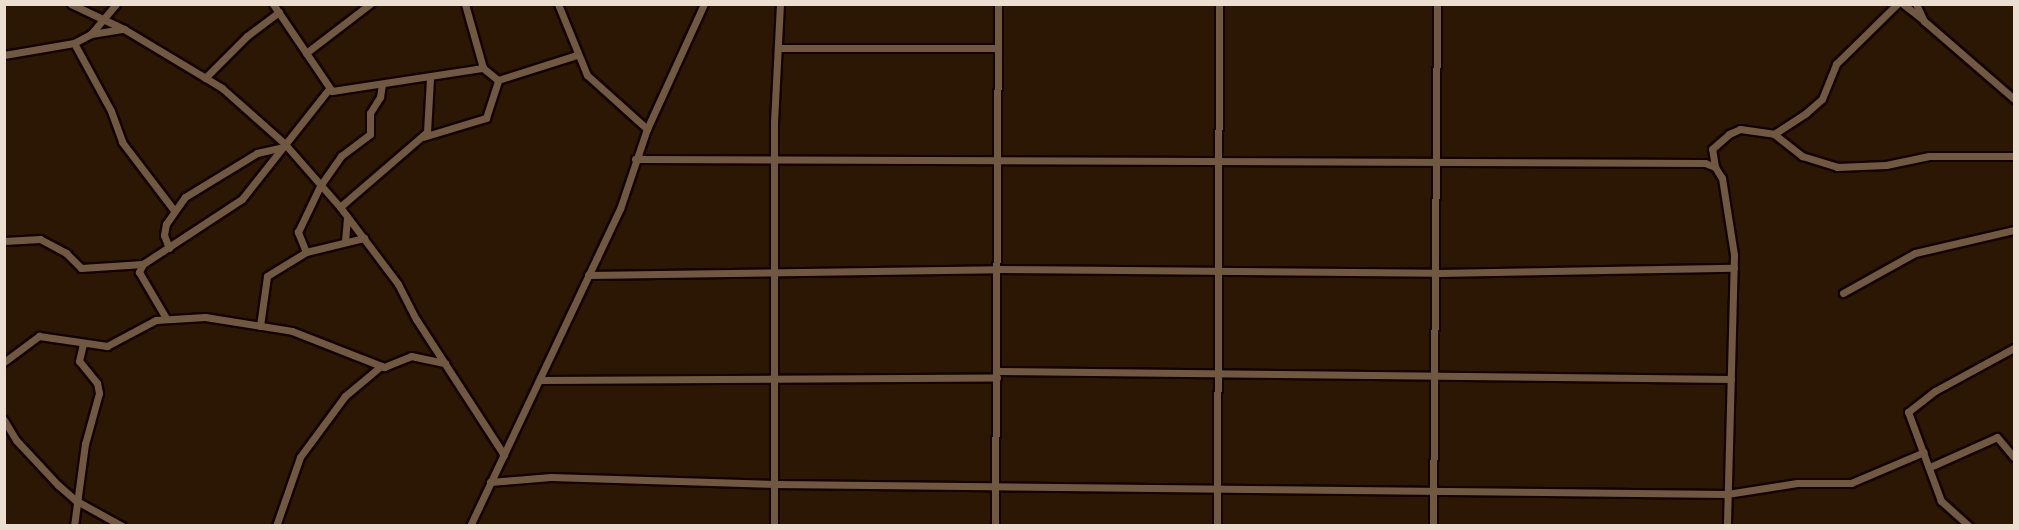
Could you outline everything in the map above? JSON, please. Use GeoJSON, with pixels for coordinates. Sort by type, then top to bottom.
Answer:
{"type":"FeatureCollection","features":[{"type":"Feature","properties":{"kind":"street"},"geometry":{"type":"LineString","coordinates":[[71,4],[124,29],[229,92],[281,145],[340,207],[398,284],[504,456]]}},
{"type":"Feature","properties":{"kind":"street"},"geometry":{"type":"LineString","coordinates":[[91,34],[116,4]]}},
{"type":"Feature","properties":{"kind":"street"},"geometry":{"type":"LineString","coordinates":[[273,4],[329,89],[335,92],[430,79],[483,68]]}},
{"type":"Feature","properties":{"kind":"street"},"geometry":{"type":"LineString","coordinates":[[306,53],[370,4]]}},
{"type":"Feature","properties":{"kind":"street"},"geometry":{"type":"LineString","coordinates":[[465,4],[483,68],[498,80]]}},
{"type":"Feature","properties":{"kind":"street"},"geometry":{"type":"LineString","coordinates":[[558,4],[567,20],[577,55],[591,79],[646,129]]}},
{"type":"Feature","properties":{"kind":"street"},"geometry":{"type":"LineString","coordinates":[[470,525],[620,208],[646,129],[704,4]]}},
{"type":"Feature","properties":{"kind":"street"},"geometry":{"type":"LineString","coordinates":[[774,525],[773,157],[780,48],[780,4]]}},
{"type":"Feature","properties":{"kind":"street"},"geometry":{"type":"LineString","coordinates":[[994,525],[998,270],[998,4]]}},
{"type":"Feature","properties":{"kind":"street"},"geometry":{"type":"LineString","coordinates":[[1217,525],[1220,269],[1219,4]]}},
{"type":"Feature","properties":{"kind":"street"},"geometry":{"type":"LineString","coordinates":[[1433,525],[1432,378],[1437,273],[1435,160],[1437,4]]}},
{"type":"Feature","properties":{"kind":"street"},"geometry":{"type":"LineString","coordinates":[[1774,134],[1822,99],[1836,64],[1897,4]]}},
{"type":"Feature","properties":{"kind":"street"},"geometry":{"type":"LineString","coordinates":[[1903,4],[2014,99]]}},
{"type":"Feature","properties":{"kind":"street"},"geometry":{"type":"LineString","coordinates":[[1916,4],[1924,21]]}},
{"type":"Feature","properties":{"kind":"street"},"geometry":{"type":"LineString","coordinates":[[205,78],[247,36],[279,12]]}},
{"type":"Feature","properties":{"kind":"street"},"geometry":{"type":"LineString","coordinates":[[4,55],[74,43],[91,34],[124,29]]}},
{"type":"Feature","properties":{"kind":"street"},"geometry":{"type":"LineString","coordinates":[[74,43],[111,111],[122,142],[173,209]]}},
{"type":"Feature","properties":{"kind":"street"},"geometry":{"type":"LineString","coordinates":[[780,48],[998,48]]}},
{"type":"Feature","properties":{"kind":"street"},"geometry":{"type":"LineString","coordinates":[[498,80],[577,55]]}},
{"type":"Feature","properties":{"kind":"street"},"geometry":{"type":"LineString","coordinates":[[340,207],[423,137],[430,125],[430,79]]}},
{"type":"Feature","properties":{"kind":"street"},"geometry":{"type":"LineString","coordinates":[[423,137],[486,118],[498,80]]}},
{"type":"Feature","properties":{"kind":"street"},"geometry":{"type":"LineString","coordinates":[[306,252],[298,232],[320,186],[341,156],[370,134],[370,113],[380,97],[382,86]]}},
{"type":"Feature","properties":{"kind":"street"},"geometry":{"type":"LineString","coordinates":[[4,241],[40,239],[66,253],[81,268],[143,264],[242,199],[281,145],[329,89]]}},
{"type":"Feature","properties":{"kind":"street"},"geometry":{"type":"LineString","coordinates":[[1727,525],[1734,268],[1722,178],[1715,167],[1712,149],[1729,134],[1740,129],[1774,134],[1810,159],[1852,169],[1929,156],[2014,156]]}},
{"type":"Feature","properties":{"kind":"street"},"geometry":{"type":"LineString","coordinates":[[169,248],[164,231],[173,209],[191,192],[257,153],[281,145]]}},
{"type":"Feature","properties":{"kind":"street"},"geometry":{"type":"LineString","coordinates":[[635,159],[773,157],[1435,160],[1705,163],[1715,167]]}},
{"type":"Feature","properties":{"kind":"street"},"geometry":{"type":"LineString","coordinates":[[345,241],[347,216]]}},
{"type":"Feature","properties":{"kind":"street"},"geometry":{"type":"LineString","coordinates":[[1843,292],[1907,256],[2014,230]]}},
{"type":"Feature","properties":{"kind":"street"},"geometry":{"type":"LineString","coordinates":[[260,326],[265,278],[306,252],[364,238]]}},
{"type":"Feature","properties":{"kind":"street"},"geometry":{"type":"LineString","coordinates":[[143,264],[139,272],[166,318]]}},
{"type":"Feature","properties":{"kind":"street"},"geometry":{"type":"LineString","coordinates":[[588,275],[1220,269],[1437,273],[1734,268]]}},
{"type":"Feature","properties":{"kind":"street"},"geometry":{"type":"LineString","coordinates":[[4,362],[39,336],[107,346],[156,320],[205,317],[260,326],[336,346],[381,366]]}},
{"type":"Feature","properties":{"kind":"street"},"geometry":{"type":"LineString","coordinates":[[74,525],[75,500],[99,393],[97,383],[79,360],[83,344]]}},
{"type":"Feature","properties":{"kind":"street"},"geometry":{"type":"LineString","coordinates":[[1969,525],[1941,501],[1930,467],[1910,420],[1911,406],[2014,348]]}},
{"type":"Feature","properties":{"kind":"street"},"geometry":{"type":"LineString","coordinates":[[276,525],[300,457],[337,405],[381,366],[411,356],[445,363]]}},
{"type":"Feature","properties":{"kind":"street"},"geometry":{"type":"LineString","coordinates":[[540,380],[1218,373],[1432,378],[1731,379]]}},
{"type":"Feature","properties":{"kind":"street"},"geometry":{"type":"LineString","coordinates":[[4,420],[16,441],[75,500],[122,525]]}},
{"type":"Feature","properties":{"kind":"street"},"geometry":{"type":"LineString","coordinates":[[1930,467],[1997,437],[2014,457]]}},
{"type":"Feature","properties":{"kind":"street"},"geometry":{"type":"LineString","coordinates":[[490,482],[551,477],[775,484],[1434,488],[1727,494],[1797,483],[1851,483],[1924,452]]}}]}
